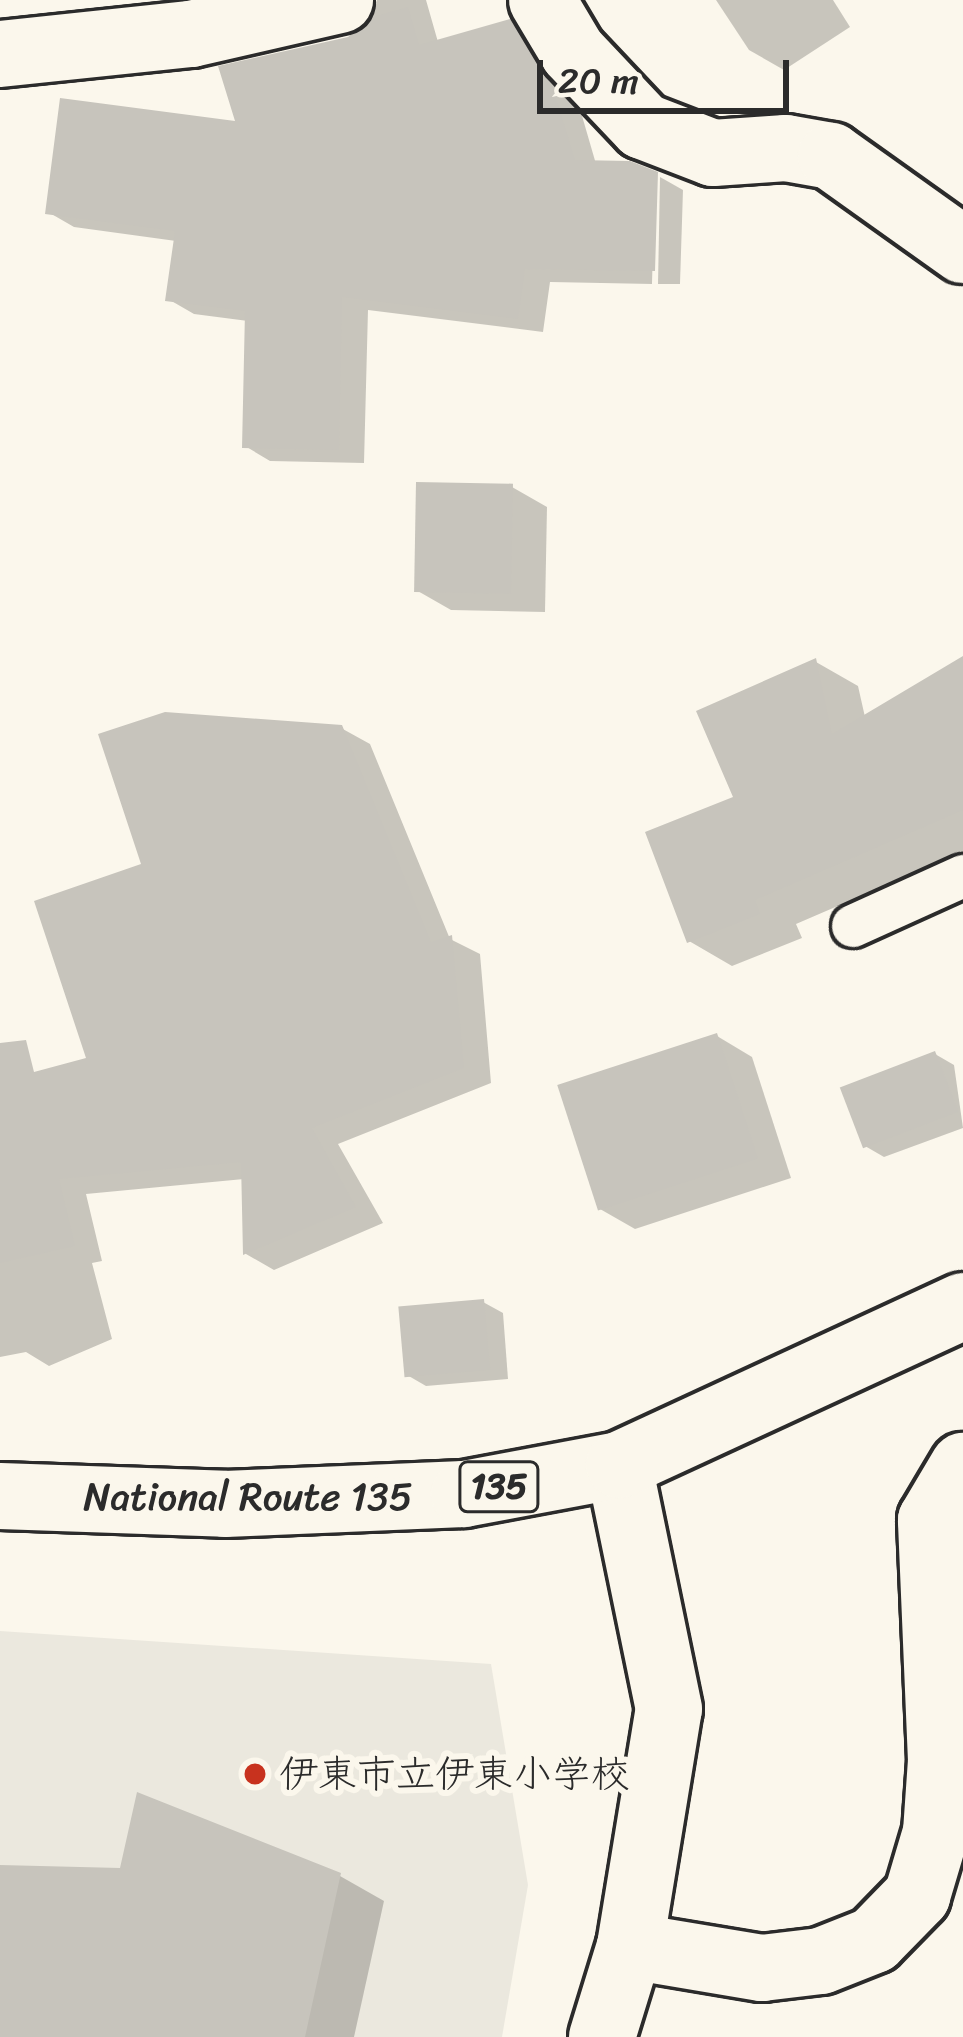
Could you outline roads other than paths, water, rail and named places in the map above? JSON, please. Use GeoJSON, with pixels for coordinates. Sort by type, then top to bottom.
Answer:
{"type":"FeatureCollection","features":[{"type":"Feature","properties":{"kind":"main road"},"geometry":{"type":"LineString","coordinates":[[0,53],[191,34],[340,0]]}},
{"type":"Feature","properties":{"kind":"main road"},"geometry":{"type":"LineString","coordinates":[[542,0],[573,52],[643,126],[713,153],[786,148],[831,156],[963,250]]}},
{"type":"Feature","properties":{"kind":"main road","name":"National Route 135"},"geometry":{"type":"LineString","coordinates":[[0,1496],[225,1504],[464,1494],[619,1465],[963,1306]]}},
{"type":"Feature","properties":{"kind":"main road"},"geometry":{"type":"LineString","coordinates":[[602,2037],[630,1946],[669,1708],[619,1465]]}},
{"type":"Feature","properties":{"kind":"main road"},"geometry":{"type":"LineString","coordinates":[[630,1946],[762,1968],[821,1961],[874,1940],[917,1896],[935,1832],[941,1761],[931,1520],[963,1466]]}},
{"type":"Feature","properties":{"kind":"lane"},"geometry":{"type":"LineString","coordinates":[[854,926],[963,876]]}},
{"type":"Feature","properties":{"kind":"place","name":"伊東市立伊東小学校"},"geometry":{"type":"Point","coordinates":[255,1774]}}]}
